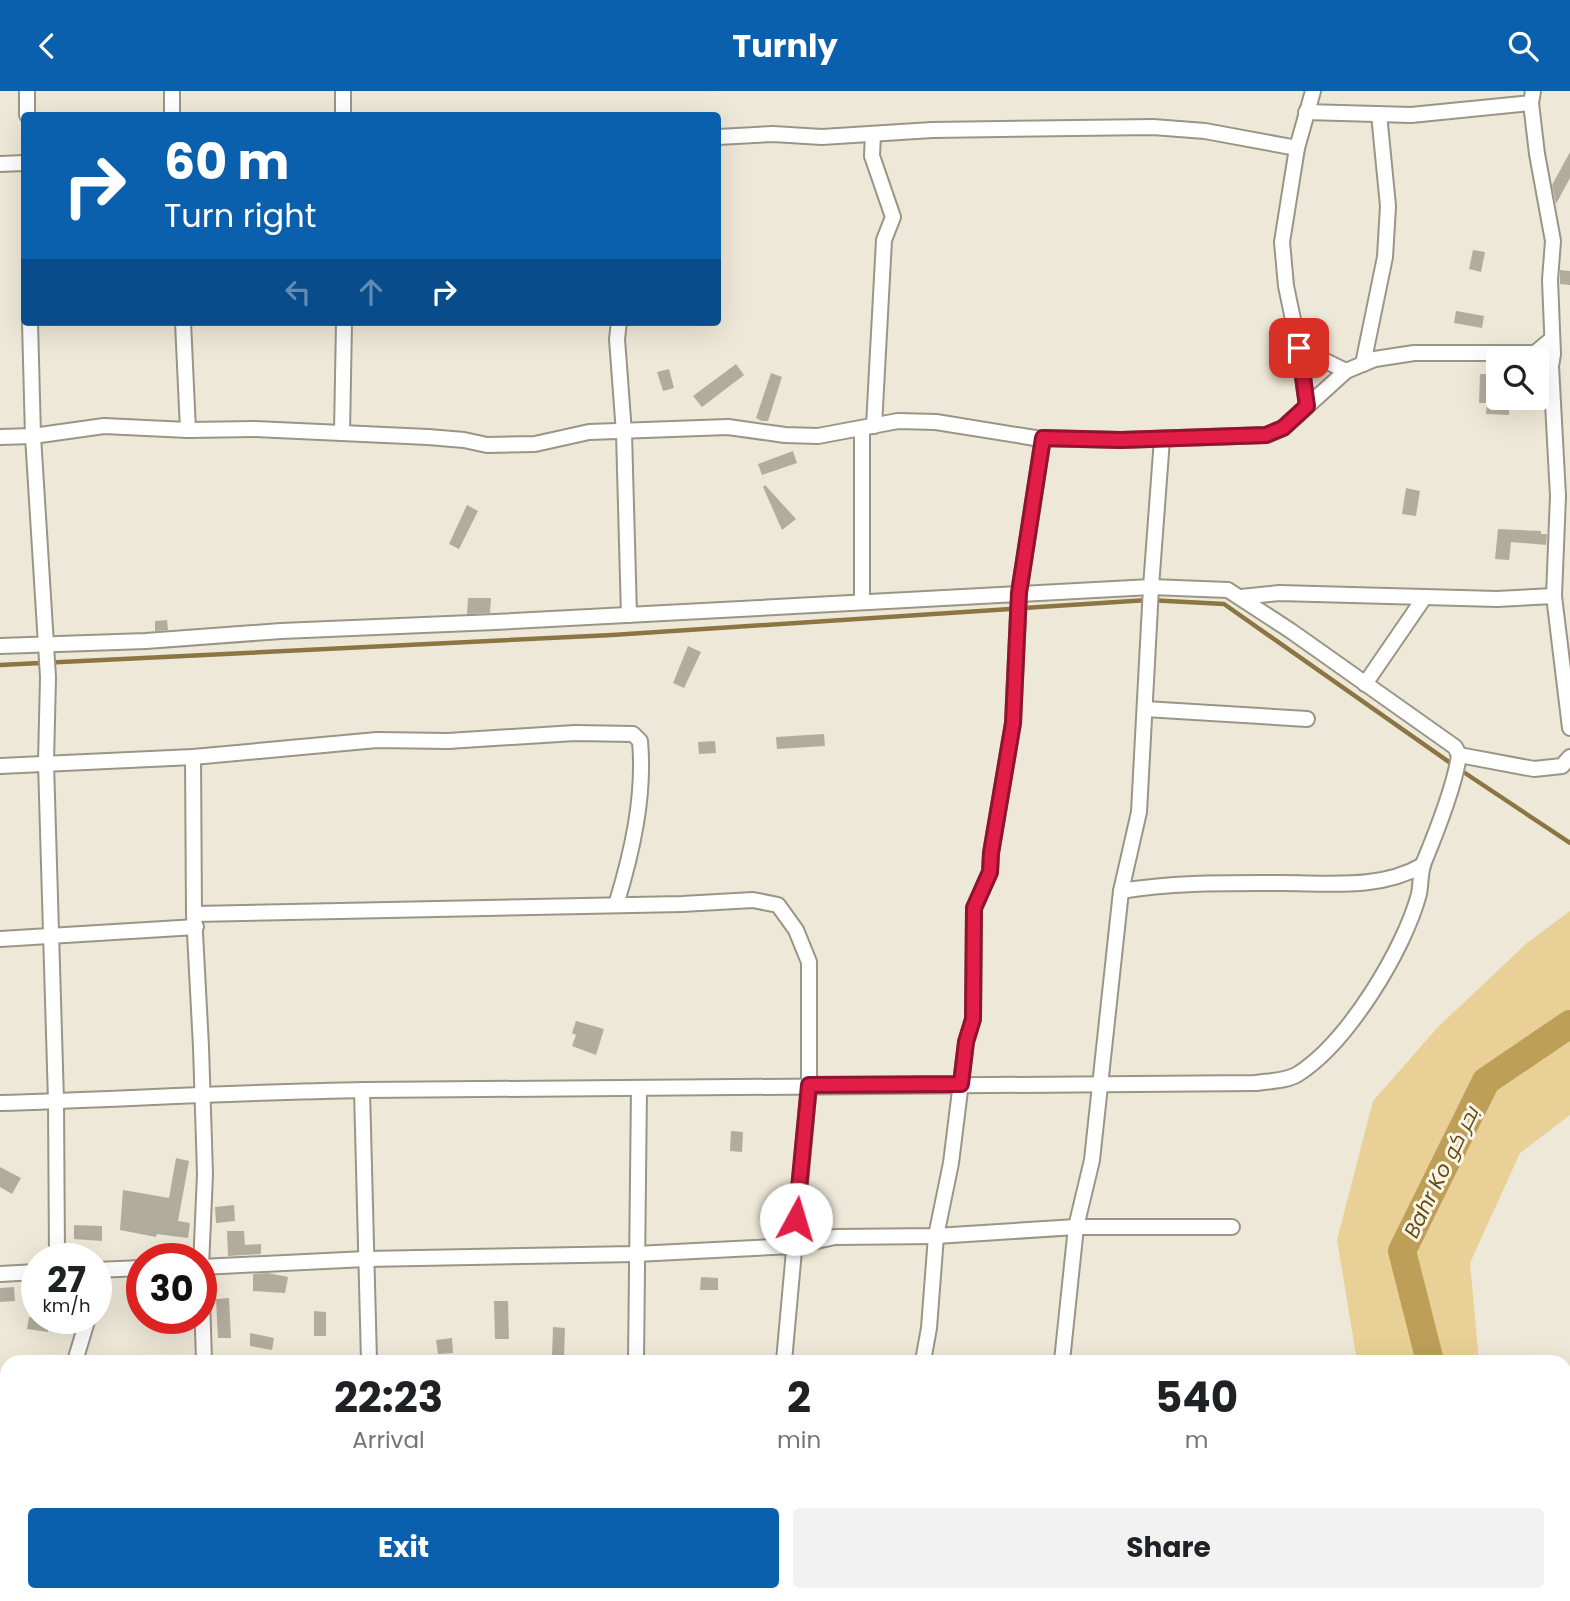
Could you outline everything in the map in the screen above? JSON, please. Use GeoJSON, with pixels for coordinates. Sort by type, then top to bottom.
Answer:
{"type":"FeatureCollection","features":[{"type":"Feature","properties":{"kind":"street"},"geometry":{"type":"LineString","coordinates":[[27,91],[27,112]]}},
{"type":"Feature","properties":{"kind":"street"},"geometry":{"type":"LineString","coordinates":[[172,91],[172,112]]}},
{"type":"Feature","properties":{"kind":"street"},"geometry":{"type":"LineString","coordinates":[[343,91],[343,112]]}},
{"type":"Feature","properties":{"kind":"street"},"geometry":{"type":"LineString","coordinates":[[1307,406],[1299,348],[1286,286],[1282,242],[1297,148],[1313,91]]}},
{"type":"Feature","properties":{"kind":"street"},"geometry":{"type":"LineString","coordinates":[[1306,112],[1458,112],[1532,97],[1537,155],[1553,241],[1550,280],[1551,366],[1558,496],[1554,596],[1570,728]]}},
{"type":"Feature","properties":{"kind":"street"},"geometry":{"type":"LineString","coordinates":[[1363,364],[1385,257],[1387,193],[1379,114]]}},
{"type":"Feature","properties":{"kind":"street"},"geometry":{"type":"LineString","coordinates":[[721,137],[751,134],[822,137],[932,130],[1153,127],[1205,131],[1297,148]]}},
{"type":"Feature","properties":{"kind":"street"},"geometry":{"type":"LineString","coordinates":[[862,602],[868,427],[884,240],[893,217],[872,156],[873,134]]}},
{"type":"Feature","properties":{"kind":"street"},"geometry":{"type":"LineString","coordinates":[[0,164],[21,163]]}},
{"type":"Feature","properties":{"kind":"street"},"geometry":{"type":"LineString","coordinates":[[30,326],[33,436],[48,677],[46,764],[56,1101],[57,1243]]}},
{"type":"Feature","properties":{"kind":"street"},"geometry":{"type":"LineString","coordinates":[[183,326],[188,429]]}},
{"type":"Feature","properties":{"kind":"street"},"geometry":{"type":"LineString","coordinates":[[342,433],[344,326]]}},
{"type":"Feature","properties":{"kind":"street"},"geometry":{"type":"LineString","coordinates":[[619,326],[629,615]]}},
{"type":"Feature","properties":{"kind":"street"},"geometry":{"type":"LineString","coordinates":[[1542,347],[1552,339]]}},
{"type":"Feature","properties":{"kind":"street"},"geometry":{"type":"LineString","coordinates":[[1299,348],[1346,371]]}},
{"type":"Feature","properties":{"kind":"street"},"geometry":{"type":"LineString","coordinates":[[0,437],[33,436],[104,426],[255,429],[428,437],[487,445],[536,444],[589,432],[624,433],[728,427],[785,435],[818,436],[898,421],[936,422],[1043,438],[1162,439],[1266,435],[1283,428],[1346,371],[1363,364],[1392,355],[1414,353],[1486,353]]}},
{"type":"Feature","properties":{"kind":"street"},"geometry":{"type":"LineString","coordinates":[[924,1355],[929,1328],[936,1236],[951,1163],[966,1042],[973,1019],[974,908],[990,872],[1013,723],[1019,593],[1043,438]]}},
{"type":"Feature","properties":{"kind":"street"},"geometry":{"type":"LineString","coordinates":[[1063,1355],[1076,1227],[1092,1160],[1121,891],[1139,812],[1162,439]]}},
{"type":"Feature","properties":{"kind":"street"},"geometry":{"type":"LineString","coordinates":[[0,646],[146,641],[281,631],[1019,593],[1151,587],[1228,590],[1455,747],[1457,763],[1423,865],[1419,893],[1401,942],[1370,997],[1322,1055],[1296,1076],[1256,1083],[362,1090],[203,1097],[131,1096],[0,1103]]}},
{"type":"Feature","properties":{"kind":"street"},"geometry":{"type":"LineString","coordinates":[[1241,597],[1279,593],[1497,599],[1554,596]]}},
{"type":"Feature","properties":{"kind":"street"},"geometry":{"type":"LineString","coordinates":[[1364,684],[1424,598]]}},
{"type":"Feature","properties":{"kind":"street"},"geometry":{"type":"LineString","coordinates":[[1145,709],[1307,719]]}},
{"type":"Feature","properties":{"kind":"street"},"geometry":{"type":"LineString","coordinates":[[0,766],[193,757],[377,740],[448,741],[575,733],[633,734],[640,741],[641,752],[637,815],[632,850],[616,905]]}},
{"type":"Feature","properties":{"kind":"street"},"geometry":{"type":"LineString","coordinates":[[193,757],[195,920],[205,1174],[202,1243]]}},
{"type":"Feature","properties":{"kind":"street"},"geometry":{"type":"LineString","coordinates":[[1457,763],[1534,769],[1562,765],[1570,757]]}},
{"type":"Feature","properties":{"kind":"street"},"geometry":{"type":"LineString","coordinates":[[1121,891],[1157,885],[1364,884],[1399,875],[1423,865]]}},
{"type":"Feature","properties":{"kind":"street"},"geometry":{"type":"LineString","coordinates":[[0,939],[195,920],[754,900],[778,905],[796,930],[808,962],[809,1085],[784,1355]]}},
{"type":"Feature","properties":{"kind":"street"},"geometry":{"type":"LineString","coordinates":[[636,1355],[639,1088]]}},
{"type":"Feature","properties":{"kind":"street"},"geometry":{"type":"LineString","coordinates":[[362,1090],[369,1355]]}},
{"type":"Feature","properties":{"kind":"street"},"geometry":{"type":"LineString","coordinates":[[217,1266],[366,1259],[636,1254],[793,1246],[835,1237],[936,1236],[1076,1227],[1232,1227]]}},
{"type":"Feature","properties":{"kind":"street"},"geometry":{"type":"LineString","coordinates":[[0,1274],[21,1273]]}},
{"type":"Feature","properties":{"kind":"street"},"geometry":{"type":"LineString","coordinates":[[77,1355],[83,1334]]}},
{"type":"Feature","properties":{"kind":"street"},"geometry":{"type":"LineString","coordinates":[[203,1334],[204,1355]]}},
{"type":"Feature","properties":{"kind":"shaded area"},"geometry":{"type":"Polygon","coordinates":[[[1570,911],[1570,1115],[1520,1153],[1470,1263],[1478,1355],[1356,1355],[1337,1240],[1373,1101],[1438,1027],[1527,943],[1570,911]]]}},
{"type":"Feature","properties":{"kind":"building"},"geometry":{"type":"Polygon","coordinates":[[[1570,152],[1570,178],[1556,204],[1552,185],[1570,152]]]}},
{"type":"Feature","properties":{"kind":"building"},"geometry":{"type":"Polygon","coordinates":[[[1473,250],[1485,252],[1481,272],[1469,269],[1473,250]]]}},
{"type":"Feature","properties":{"kind":"building"},"geometry":{"type":"Polygon","coordinates":[[[1560,270],[1570,271],[1570,285],[1560,284],[1560,270]]]}},
{"type":"Feature","properties":{"kind":"building"},"geometry":{"type":"Polygon","coordinates":[[[1456,311],[1484,316],[1482,328],[1454,323],[1456,311]]]}},
{"type":"Feature","properties":{"kind":"building"},"geometry":{"type":"Polygon","coordinates":[[[736,364],[744,375],[702,407],[693,396],[736,364]]]}},
{"type":"Feature","properties":{"kind":"building"},"geometry":{"type":"Polygon","coordinates":[[[669,369],[674,388],[663,391],[657,372],[669,369]]]}},
{"type":"Feature","properties":{"kind":"building"},"geometry":{"type":"Polygon","coordinates":[[[771,373],[782,377],[768,421],[762,421],[756,418],[771,373]]]}},
{"type":"Feature","properties":{"kind":"building"},"geometry":{"type":"Polygon","coordinates":[[[1480,374],[1486,374],[1486,403],[1479,403],[1480,374]]]}},
{"type":"Feature","properties":{"kind":"building"},"geometry":{"type":"Polygon","coordinates":[[[1486,410],[1509,410],[1509,415],[1486,414],[1486,410]]]}},
{"type":"Feature","properties":{"kind":"building"},"geometry":{"type":"Polygon","coordinates":[[[793,451],[797,463],[762,475],[758,464],[793,451]]]}},
{"type":"Feature","properties":{"kind":"building"},"geometry":{"type":"Polygon","coordinates":[[[765,485],[796,519],[782,530],[763,487],[765,485]]]}},
{"type":"Feature","properties":{"kind":"building"},"geometry":{"type":"Polygon","coordinates":[[[1406,488],[1420,491],[1416,516],[1402,514],[1406,488]]]}},
{"type":"Feature","properties":{"kind":"building"},"geometry":{"type":"Polygon","coordinates":[[[467,505],[478,511],[459,549],[449,544],[467,505]]]}},
{"type":"Feature","properties":{"kind":"building"},"geometry":{"type":"Polygon","coordinates":[[[1498,529],[1541,531],[1541,534],[1547,534],[1546,545],[1511,542],[1509,560],[1495,559],[1498,529]]]}},
{"type":"Feature","properties":{"kind":"building"},"geometry":{"type":"Polygon","coordinates":[[[468,598],[491,598],[490,613],[467,614],[468,598]]]}},
{"type":"Feature","properties":{"kind":"building"},"geometry":{"type":"Polygon","coordinates":[[[167,620],[168,630],[155,631],[155,621],[167,620]]]}},
{"type":"Feature","properties":{"kind":"building"},"geometry":{"type":"Polygon","coordinates":[[[688,646],[701,652],[684,688],[673,683],[688,646]]]}},
{"type":"Feature","properties":{"kind":"building"},"geometry":{"type":"Polygon","coordinates":[[[824,734],[825,746],[777,749],[776,737],[824,734]]]}},
{"type":"Feature","properties":{"kind":"building"},"geometry":{"type":"Polygon","coordinates":[[[715,741],[716,753],[699,754],[698,742],[715,741]]]}},
{"type":"Feature","properties":{"kind":"building"},"geometry":{"type":"Polygon","coordinates":[[[576,1021],[604,1029],[596,1055],[572,1046],[576,1035],[572,1033],[576,1021]]]}},
{"type":"Feature","properties":{"kind":"building"},"geometry":{"type":"Polygon","coordinates":[[[731,1131],[743,1132],[742,1152],[730,1151],[731,1131]]]}},
{"type":"Feature","properties":{"kind":"building"},"geometry":{"type":"Polygon","coordinates":[[[176,1158],[189,1161],[178,1221],[190,1223],[188,1238],[157,1234],[156,1237],[120,1230],[123,1190],[169,1198],[176,1158]]]}},
{"type":"Feature","properties":{"kind":"building"},"geometry":{"type":"Polygon","coordinates":[[[0,1167],[21,1178],[12,1194],[0,1187],[0,1167]]]}},
{"type":"Feature","properties":{"kind":"building"},"geometry":{"type":"Polygon","coordinates":[[[234,1205],[235,1221],[216,1223],[215,1207],[234,1205]]]}},
{"type":"Feature","properties":{"kind":"building"},"geometry":{"type":"Polygon","coordinates":[[[74,1225],[102,1226],[102,1241],[74,1239],[74,1225]]]}},
{"type":"Feature","properties":{"kind":"building"},"geometry":{"type":"Polygon","coordinates":[[[227,1231],[244,1231],[245,1245],[261,1244],[261,1254],[228,1256],[227,1231]]]}},
{"type":"Feature","properties":{"kind":"building"},"geometry":{"type":"Polygon","coordinates":[[[268,1273],[288,1277],[285,1293],[253,1291],[253,1274],[268,1273]]]}},
{"type":"Feature","properties":{"kind":"building"},"geometry":{"type":"Polygon","coordinates":[[[701,1277],[718,1278],[718,1290],[700,1290],[701,1277]]]}},
{"type":"Feature","properties":{"kind":"building"},"geometry":{"type":"Polygon","coordinates":[[[14,1287],[15,1301],[0,1302],[0,1288],[14,1287]]]}},
{"type":"Feature","properties":{"kind":"building"},"geometry":{"type":"Polygon","coordinates":[[[229,1298],[231,1338],[218,1338],[217,1299],[229,1298]]]}},
{"type":"Feature","properties":{"kind":"building"},"geometry":{"type":"Polygon","coordinates":[[[494,1301],[508,1301],[509,1339],[495,1339],[494,1301]]]}},
{"type":"Feature","properties":{"kind":"building"},"geometry":{"type":"Polygon","coordinates":[[[314,1311],[326,1312],[326,1336],[314,1336],[314,1311]]]}},
{"type":"Feature","properties":{"kind":"building"},"geometry":{"type":"Polygon","coordinates":[[[553,1327],[565,1328],[564,1355],[552,1355],[553,1327]]]}},
{"type":"Feature","properties":{"kind":"building"},"geometry":{"type":"Polygon","coordinates":[[[250,1333],[274,1338],[272,1350],[250,1346],[250,1333]]]}},
{"type":"Feature","properties":{"kind":"building"},"geometry":{"type":"Polygon","coordinates":[[[452,1338],[453,1353],[438,1354],[436,1340],[452,1338]]]}},
{"type":"Feature","properties":{"kind":"waterway"},"geometry":{"type":"LineString","coordinates":[[0,665],[612,635],[1148,600],[1224,604],[1459,769],[1570,843]]}},
{"type":"Feature","properties":{"kind":"waterway","name":"Bahr Ko بحر كو"},"geometry":{"type":"LineString","coordinates":[[1428,1355],[1402,1251],[1486,1081],[1570,1024]]}},
{"type":"Feature","properties":{"kind":"route"},"geometry":{"type":"LineString","coordinates":[[796,1219],[809,1085],[961,1084],[966,1042],[973,1019],[974,908],[990,872],[1013,723],[1019,593],[1043,438],[1121,440],[1276,433],[1307,406],[1299,348]]}}]}
